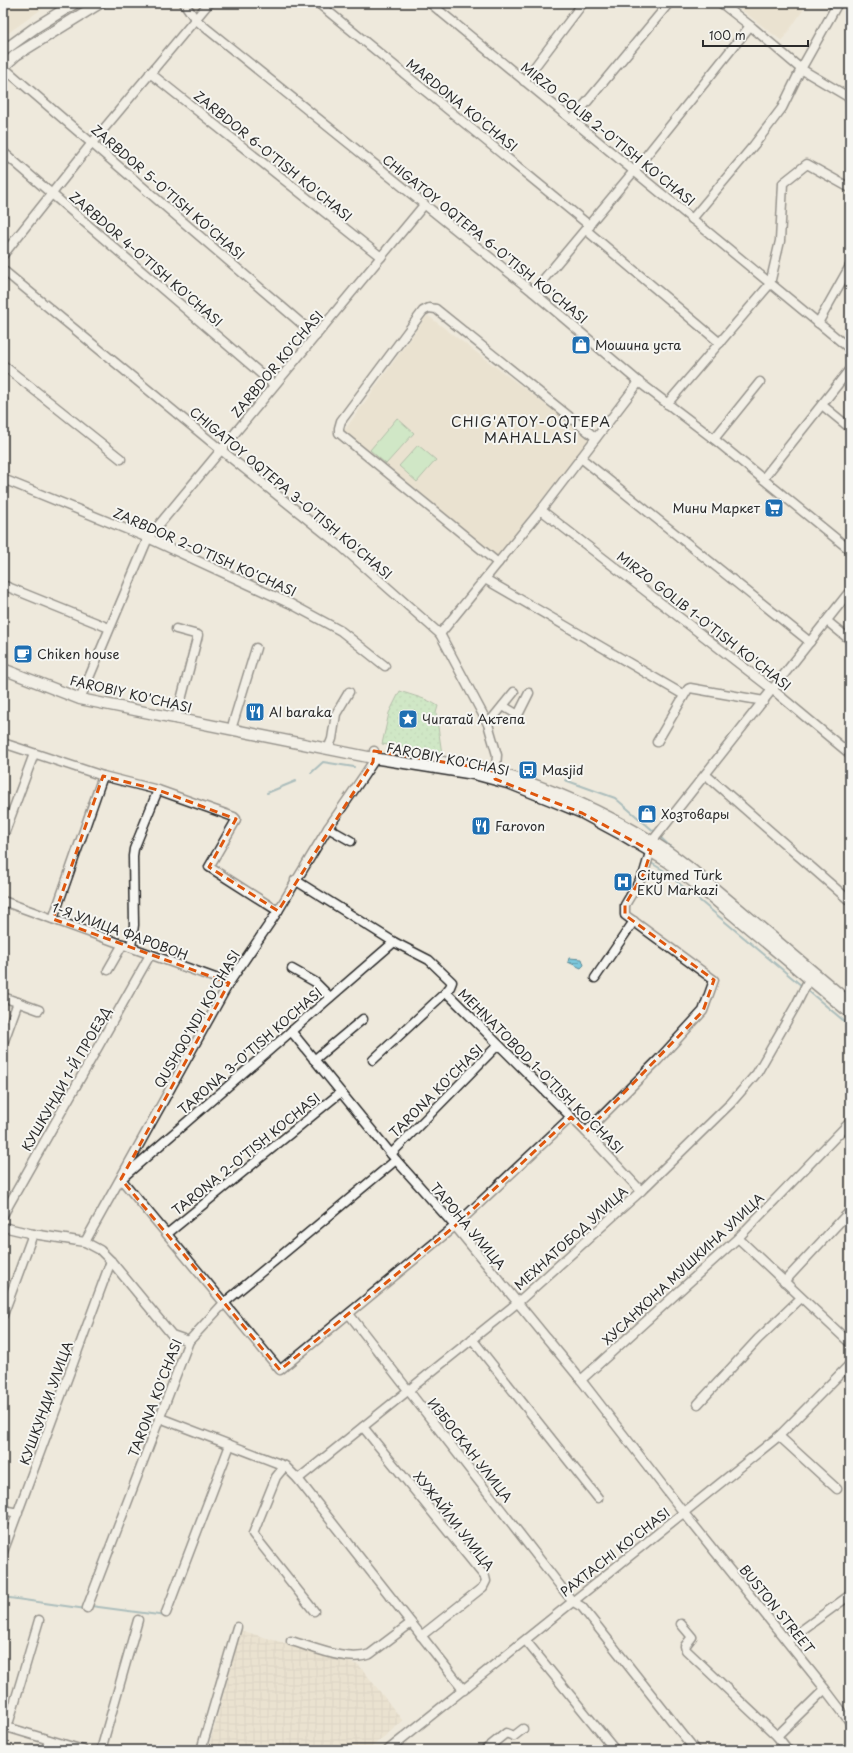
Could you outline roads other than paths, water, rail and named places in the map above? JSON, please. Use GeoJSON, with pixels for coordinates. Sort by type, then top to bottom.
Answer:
{"type":"FeatureCollection","features":[{"type":"Feature","properties":{"kind":"main road"},"geometry":{"type":"LineString","coordinates":[[3,51],[73,3],[80,16]]}},
{"type":"Feature","properties":{"kind":"main road"},"geometry":{"type":"LineString","coordinates":[[3,67],[16,55],[80,16],[96,4]]}},
{"type":"Feature","properties":{"kind":"main road","name":"FAROBIY KO'CHASI"},"geometry":{"type":"LineString","coordinates":[[3,662],[81,695]]}},
{"type":"Feature","properties":{"kind":"main road","name":"FAROBIY KO'CHASI"},"geometry":{"type":"LineString","coordinates":[[3,669],[81,695],[176,716],[530,783],[590,808],[622,824],[651,851],[675,857],[718,891],[811,975],[850,1013]]}},
{"type":"Feature","properties":{"kind":"main road","name":"FAROBIY KO'CHASI"},"geometry":{"type":"LineString","coordinates":[[176,716],[233,723],[329,745]]}},
{"type":"Feature","properties":{"kind":"main road","name":"FAROBIY KO'CHASI"},"geometry":{"type":"LineString","coordinates":[[811,975],[850,1003]]}},
{"type":"Feature","properties":{"kind":"street","name":"CHIGATOY OQTEPA 6-O'TISH KO'CHASI"},"geometry":{"type":"LineString","coordinates":[[184,3],[196,20],[533,292],[639,382],[714,439],[850,550]]}},
{"type":"Feature","properties":{"kind":"street"},"geometry":{"type":"LineString","coordinates":[[3,255],[92,143],[209,3]]}},
{"type":"Feature","properties":{"kind":"street","name":"MARDONA KO'CHASI"},"geometry":{"type":"LineString","coordinates":[[318,3],[588,228],[720,343]]}},
{"type":"Feature","properties":{"kind":"street","name":"MIRZO GOLIB 2-O'TISH KO'CHASI"},"geometry":{"type":"LineString","coordinates":[[430,3],[850,349]]}},
{"type":"Feature","properties":{"kind":"street"},"geometry":{"type":"LineString","coordinates":[[524,81],[583,3]]}},
{"type":"Feature","properties":{"kind":"street"},"geometry":{"type":"LineString","coordinates":[[572,120],[669,3]]}},
{"type":"Feature","properties":{"kind":"street"},"geometry":{"type":"LineString","coordinates":[[721,3],[801,69],[850,98]]}},
{"type":"Feature","properties":{"kind":"street"},"geometry":{"type":"LineString","coordinates":[[692,219],[754,145],[782,108],[801,69],[838,3]]}},
{"type":"Feature","properties":{"kind":"street"},"geometry":{"type":"LineString","coordinates":[[533,292],[588,228],[750,26]]}},
{"type":"Feature","properties":{"kind":"street","name":"ZARBDOR 5-O'TISH KO'CHASI"},"geometry":{"type":"LineString","coordinates":[[3,67],[316,336]]}},
{"type":"Feature","properties":{"kind":"street","name":"ZARBDOR 6-O'TISH KO'CHASI"},"geometry":{"type":"LineString","coordinates":[[150,73],[381,258]]}},
{"type":"Feature","properties":{"kind":"street","name":"ZARBDOR 4-O'TISH KO'CHASI"},"geometry":{"type":"LineString","coordinates":[[3,152],[274,384]]}},
{"type":"Feature","properties":{"kind":"street"},"geometry":{"type":"LineString","coordinates":[[667,404],[770,284],[780,242],[783,183],[807,164],[850,188]]}},
{"type":"Feature","properties":{"kind":"street","name":"ZARBDOR KO'CHASI"},"geometry":{"type":"LineString","coordinates":[[81,695],[148,538],[274,384],[316,336],[424,205]]}},
{"type":"Feature","properties":{"kind":"street"},"geometry":{"type":"LineString","coordinates":[[818,323],[850,266]]}},
{"type":"Feature","properties":{"kind":"street","name":"CHIGATOY OQTEPA 3-O'TISH KO'CHASI"},"geometry":{"type":"LineString","coordinates":[[3,270],[221,450],[342,547],[440,634],[488,724],[497,754],[495,776]]}},
{"type":"Feature","properties":{"kind":"street"},"geometry":{"type":"LineString","coordinates":[[498,563],[339,433],[340,423],[423,311],[431,308],[439,311],[596,438]]}},
{"type":"Feature","properties":{"kind":"street"},"geometry":{"type":"LineString","coordinates":[[3,365],[121,459]]}},
{"type":"Feature","properties":{"kind":"street"},"geometry":{"type":"LineString","coordinates":[[763,479],[850,370]]}},
{"type":"Feature","properties":{"kind":"street"},"geometry":{"type":"LineString","coordinates":[[440,634],[541,510],[639,382]]}},
{"type":"Feature","properties":{"kind":"street"},"geometry":{"type":"LineString","coordinates":[[714,439],[760,382]]}},
{"type":"Feature","properties":{"kind":"street"},"geometry":{"type":"LineString","coordinates":[[822,405],[850,428]]}},
{"type":"Feature","properties":{"kind":"street"},"geometry":{"type":"LineString","coordinates":[[581,458],[810,642]]}},
{"type":"Feature","properties":{"kind":"street","name":"ZARBDOR 2-O'TISH KO'CHASI"},"geometry":{"type":"LineString","coordinates":[[3,479],[148,538],[316,616],[352,638],[385,666]]}},
{"type":"Feature","properties":{"kind":"street","name":"MIRZO GOLIB 1-O'TISH KO'CHASI"},"geometry":{"type":"LineString","coordinates":[[541,510],[773,690],[850,754]]}},
{"type":"Feature","properties":{"kind":"street"},"geometry":{"type":"LineString","coordinates":[[485,579],[684,695]]}},
{"type":"Feature","properties":{"kind":"street"},"geometry":{"type":"LineString","coordinates":[[3,585],[110,628]]}},
{"type":"Feature","properties":{"kind":"street"},"geometry":{"type":"LineString","coordinates":[[586,1132],[658,1060],[703,1011],[714,980],[625,915],[625,905],[644,873],[658,835],[706,776],[850,591]]}},
{"type":"Feature","properties":{"kind":"street"},"geometry":{"type":"LineString","coordinates":[[827,621],[850,640]]}},
{"type":"Feature","properties":{"kind":"street"},"geometry":{"type":"LineString","coordinates":[[176,629],[198,635],[176,716]]}},
{"type":"Feature","properties":{"kind":"street"},"geometry":{"type":"LineString","coordinates":[[233,723],[256,648]]}},
{"type":"Feature","properties":{"kind":"street"},"geometry":{"type":"LineString","coordinates":[[657,742],[684,695],[690,688],[764,701]]}},
{"type":"Feature","properties":{"kind":"street"},"geometry":{"type":"LineString","coordinates":[[329,745],[336,714],[349,692]]}},
{"type":"Feature","properties":{"kind":"street"},"geometry":{"type":"LineString","coordinates":[[488,724],[514,692]]}},
{"type":"Feature","properties":{"kind":"street"},"geometry":{"type":"LineString","coordinates":[[503,706],[518,715],[529,693]]}},
{"type":"Feature","properties":{"kind":"street"},"geometry":{"type":"LineString","coordinates":[[3,743],[103,776],[158,790],[236,819],[209,867],[278,911]]}},
{"type":"Feature","properties":{"kind":"street"},"geometry":{"type":"LineString","coordinates":[[3,837],[34,754]]}},
{"type":"Feature","properties":{"kind":"street","name":"QUSHQO'NDI KO'CHASI"},"geometry":{"type":"LineString","coordinates":[[85,1242],[229,983],[278,911],[295,880],[328,828],[364,777],[373,762],[373,754]]}},
{"type":"Feature","properties":{"kind":"street"},"geometry":{"type":"LineString","coordinates":[[53,919],[103,776]]}},
{"type":"Feature","properties":{"kind":"street"},"geometry":{"type":"LineString","coordinates":[[706,776],[850,901]]}},
{"type":"Feature","properties":{"kind":"street"},"geometry":{"type":"LineString","coordinates":[[108,970],[127,946],[134,930],[134,849],[158,790]]}},
{"type":"Feature","properties":{"kind":"street"},"geometry":{"type":"LineString","coordinates":[[328,828],[351,841]]}},
{"type":"Feature","properties":{"kind":"street","name":"MEHNATOBOD 1-O'TISH KO'CHASI"},"geometry":{"type":"LineString","coordinates":[[295,880],[394,942],[429,960],[437,966],[452,982],[446,992],[572,1117],[641,1191]]}},
{"type":"Feature","properties":{"kind":"street","name":"1-Я УЛИЦА ФАРОВОН"},"geometry":{"type":"LineString","coordinates":[[3,901],[229,983]]}},
{"type":"Feature","properties":{"kind":"street"},"geometry":{"type":"LineString","coordinates":[[595,978],[634,921]]}},
{"type":"Feature","properties":{"kind":"street","name":"TARONA 3-O'TISH KOCHASI"},"geometry":{"type":"LineString","coordinates":[[121,1179],[394,942]]}},
{"type":"Feature","properties":{"kind":"street","name":"КУШКУНДИ 1-Й ПРОЕЗД"},"geometry":{"type":"LineString","coordinates":[[3,1215],[150,955]]}},
{"type":"Feature","properties":{"kind":"street"},"geometry":{"type":"LineString","coordinates":[[292,969],[315,982],[330,997]]}},
{"type":"Feature","properties":{"kind":"street","name":"МЕХНАТОБОД УЛИЦА"},"geometry":{"type":"LineString","coordinates":[[298,1479],[516,1303],[641,1191],[731,1103],[757,1073],[811,975]]}},
{"type":"Feature","properties":{"kind":"street"},"geometry":{"type":"LineString","coordinates":[[373,1060],[446,992]]}},
{"type":"Feature","properties":{"kind":"street"},"geometry":{"type":"LineString","coordinates":[[3,998],[39,1010]]}},
{"type":"Feature","properties":{"kind":"street"},"geometry":{"type":"LineString","coordinates":[[4,1041],[18,1002]]}},
{"type":"Feature","properties":{"kind":"street"},"geometry":{"type":"LineString","coordinates":[[314,1060],[363,1019]]}},
{"type":"Feature","properties":{"kind":"street","name":"ТАРОНА УЛИЦА"},"geometry":{"type":"LineString","coordinates":[[291,1031],[393,1157],[455,1226],[516,1303],[581,1380],[684,1513]]}},
{"type":"Feature","properties":{"kind":"street","name":"TARONA KO'CHASI"},"geometry":{"type":"LineString","coordinates":[[87,1608],[189,1341],[224,1303],[393,1157],[498,1045]]}},
{"type":"Feature","properties":{"kind":"street","name":"TARONA 2-O'TISH KOCHASI"},"geometry":{"type":"LineString","coordinates":[[167,1234],[340,1092]]}},
{"type":"Feature","properties":{"kind":"street"},"geometry":{"type":"LineString","coordinates":[[121,1179],[280,1370],[455,1226],[572,1117]]}},
{"type":"Feature","properties":{"kind":"street","name":"ХУСАНХОНА МУШКИНА УЛИЦА"},"geometry":{"type":"LineString","coordinates":[[581,1380],[738,1238],[850,1122]]}},
{"type":"Feature","properties":{"kind":"street"},"geometry":{"type":"LineString","coordinates":[[784,1282],[850,1211]]}},
{"type":"Feature","properties":{"kind":"street"},"geometry":{"type":"LineString","coordinates":[[3,1228],[85,1242],[100,1250],[111,1261],[172,1335],[189,1341]]}},
{"type":"Feature","properties":{"kind":"street"},"geometry":{"type":"LineString","coordinates":[[3,1315],[33,1234]]}},
{"type":"Feature","properties":{"kind":"street"},"geometry":{"type":"LineString","coordinates":[[738,1238],[850,1343]]}},
{"type":"Feature","properties":{"kind":"street","name":"КУШКУНДИ УЛИЦА"},"geometry":{"type":"LineString","coordinates":[[3,1552],[111,1261]]}},
{"type":"Feature","properties":{"kind":"street"},"geometry":{"type":"LineString","coordinates":[[698,1404],[758,1339],[801,1298]]}},
{"type":"Feature","properties":{"kind":"street","name":"ИЗБОСКАН УЛИЦА"},"geometry":{"type":"LineString","coordinates":[[349,1314],[572,1601],[582,1607],[696,1750]]}},
{"type":"Feature","properties":{"kind":"street"},"geometry":{"type":"LineString","coordinates":[[472,1339],[598,1498]]}},
{"type":"Feature","properties":{"kind":"street","name":"PAXTACHI KO'CHASI"},"geometry":{"type":"LineString","coordinates":[[388,1750],[779,1436],[850,1364]]}},
{"type":"Feature","properties":{"kind":"street"},"geometry":{"type":"LineString","coordinates":[[160,1418],[285,1466],[298,1479],[464,1690]]}},
{"type":"Feature","properties":{"kind":"street","name":"ХУЖАЙЛИ УЛИЦА"},"geometry":{"type":"LineString","coordinates":[[363,1427],[485,1577],[486,1581],[483,1587],[421,1636]]}},
{"type":"Feature","properties":{"kind":"street"},"geometry":{"type":"LineString","coordinates":[[779,1436],[837,1489]]}},
{"type":"Feature","properties":{"kind":"street"},"geometry":{"type":"LineString","coordinates":[[166,1613],[230,1445]]}},
{"type":"Feature","properties":{"kind":"street"},"geometry":{"type":"LineString","coordinates":[[285,1466],[276,1477],[253,1534],[314,1611]]}},
{"type":"Feature","properties":{"kind":"street"},"geometry":{"type":"LineString","coordinates":[[3,1510],[18,1513]]}},
{"type":"Feature","properties":{"kind":"street","name":"BUSTON STREET"},"geometry":{"type":"LineString","coordinates":[[684,1513],[825,1688],[850,1722]]}},
{"type":"Feature","properties":{"kind":"street"},"geometry":{"type":"LineString","coordinates":[[787,1641],[849,1599]]}},
{"type":"Feature","properties":{"kind":"street"},"geometry":{"type":"LineString","coordinates":[[39,1620],[5,1727],[83,1750]]}},
{"type":"Feature","properties":{"kind":"street"},"geometry":{"type":"LineString","coordinates":[[101,1750],[138,1620]]}},
{"type":"Feature","properties":{"kind":"street"},"geometry":{"type":"LineString","coordinates":[[291,1641],[346,1656],[362,1657],[370,1654],[411,1623]]}},
{"type":"Feature","properties":{"kind":"street"},"geometry":{"type":"LineString","coordinates":[[681,1624],[692,1637],[685,1646],[686,1650],[777,1736],[788,1750]]}},
{"type":"Feature","properties":{"kind":"street"},"geometry":{"type":"LineString","coordinates":[[202,1750],[237,1627]]}},
{"type":"Feature","properties":{"kind":"street"},"geometry":{"type":"LineString","coordinates":[[526,1640],[615,1750]]}},
{"type":"Feature","properties":{"kind":"street"},"geometry":{"type":"LineString","coordinates":[[777,1736],[825,1688]]}},
{"type":"Feature","properties":{"kind":"street"},"geometry":{"type":"LineString","coordinates":[[485,1750],[506,1733],[514,1736],[523,1729]]}},
{"type":"Feature","properties":{"kind":"street"},"geometry":{"type":"LineString","coordinates":[[46,1750],[49,1740]]}},
{"type":"Feature","properties":{"kind":"water"},"geometry":{"type":"Polygon","coordinates":[[[569,958],[582,959],[584,965],[581,968],[568,962],[569,958]]]}},
{"type":"Feature","properties":{"kind":"waterway"},"geometry":{"type":"LineString","coordinates":[[311,773],[323,762],[354,767]]}},
{"type":"Feature","properties":{"kind":"waterway"},"geometry":{"type":"LineString","coordinates":[[565,780],[615,798],[656,833]]}},
{"type":"Feature","properties":{"kind":"waterway"},"geometry":{"type":"LineString","coordinates":[[267,793],[296,781]]}},
{"type":"Feature","properties":{"kind":"waterway"},"geometry":{"type":"LineString","coordinates":[[659,836],[676,852]]}},
{"type":"Feature","properties":{"kind":"waterway"},"geometry":{"type":"LineString","coordinates":[[651,863],[663,870],[802,986]]}},
{"type":"Feature","properties":{"kind":"waterway"},"geometry":{"type":"LineString","coordinates":[[806,989],[850,1026]]}},
{"type":"Feature","properties":{"kind":"waterway"},"geometry":{"type":"LineString","coordinates":[[3,1597],[86,1609]]}},
{"type":"Feature","properties":{"kind":"waterway"},"geometry":{"type":"LineString","coordinates":[[91,1606],[166,1616]]}},
{"type":"Feature","properties":{"kind":"place","name":"Мошина уста"},"geometry":{"type":"Point","coordinates":[581,345]}},
{"type":"Feature","properties":{"kind":"place","name":"Мини Маркет"},"geometry":{"type":"Point","coordinates":[774,508]}},
{"type":"Feature","properties":{"kind":"place","name":"Chiken house"},"geometry":{"type":"Point","coordinates":[23,654]}},
{"type":"Feature","properties":{"kind":"place","name":"Al baraka"},"geometry":{"type":"Point","coordinates":[255,712]}},
{"type":"Feature","properties":{"kind":"place","name":"Чигатай Актепа"},"geometry":{"type":"Point","coordinates":[408,719]}},
{"type":"Feature","properties":{"kind":"place","name":"Masjid"},"geometry":{"type":"Point","coordinates":[528,770]}},
{"type":"Feature","properties":{"kind":"place","name":"Хозтовары"},"geometry":{"type":"Point","coordinates":[647,814]}},
{"type":"Feature","properties":{"kind":"place","name":"Farovon"},"geometry":{"type":"Point","coordinates":[481,826]}},
{"type":"Feature","properties":{"kind":"place","name":"Citymed Turk EKU Markazi"},"geometry":{"type":"Point","coordinates":[623,882]}},
{"type":"Feature","properties":{"kind":"district","name":"CHIG'ATOY-OQTEPA MAHALLASI"},"geometry":{"type":"Point","coordinates":[531,430]}}]}
